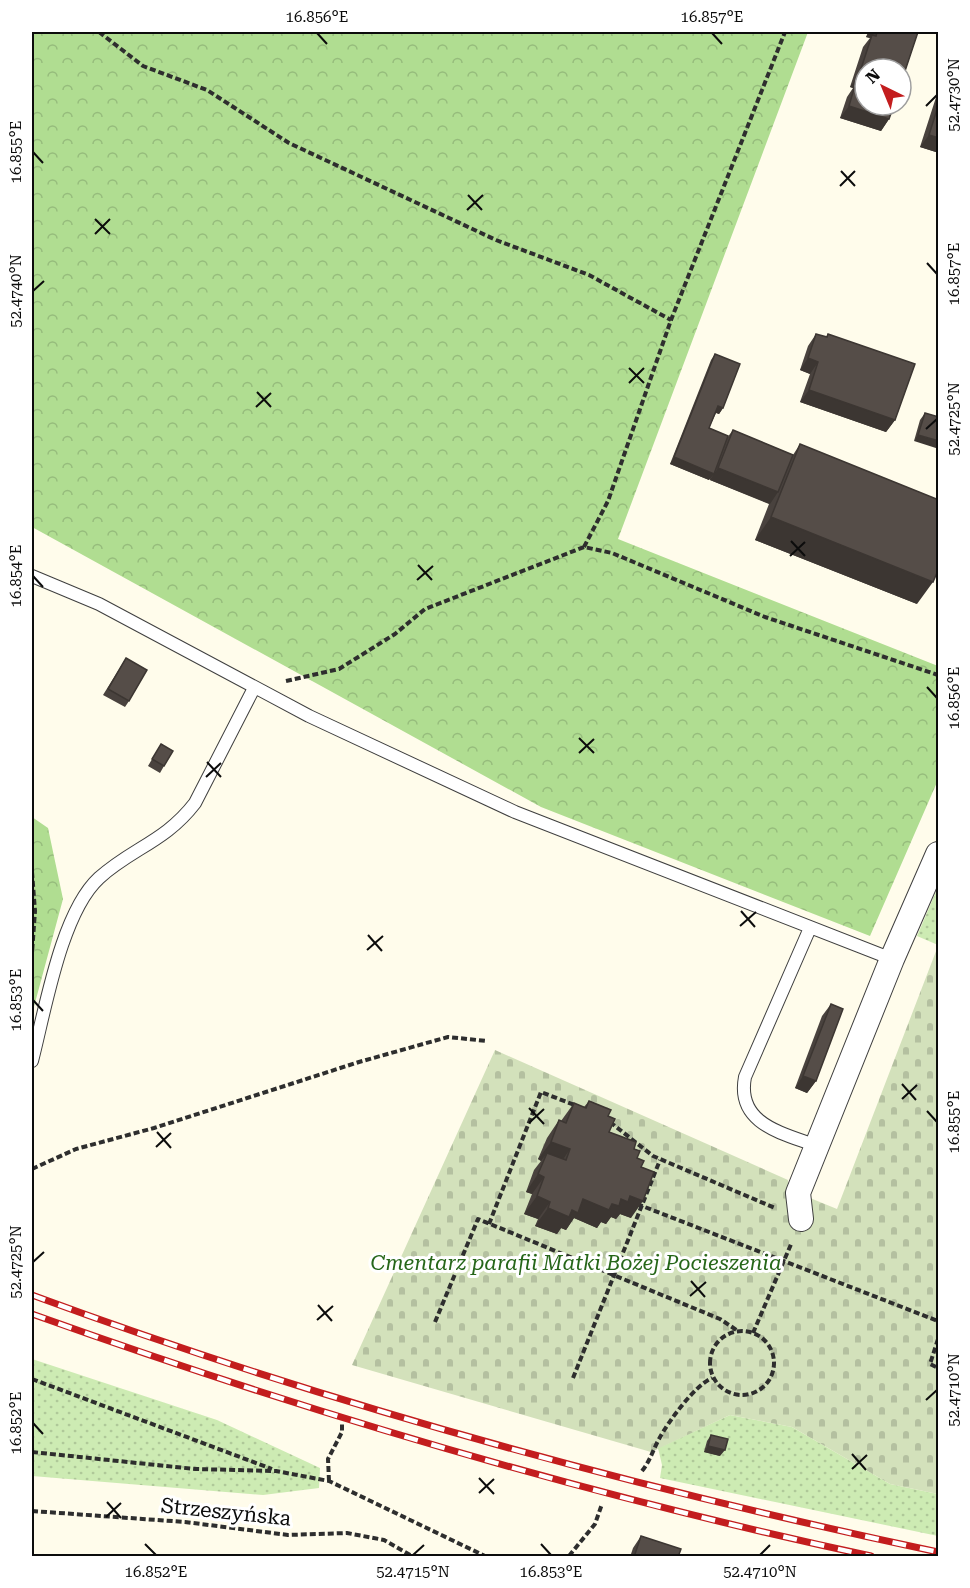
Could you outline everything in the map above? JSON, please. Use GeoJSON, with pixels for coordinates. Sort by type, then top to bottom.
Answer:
{"type":"FeatureCollection","features":[{"type":"Feature","properties":{"kind":"street"},"geometry":{"type":"LineString","coordinates":[[801,1219],[798,1193],[892,959],[939,854]]}},
{"type":"Feature","properties":{"kind":"lane"},"geometry":{"type":"LineString","coordinates":[[32,576],[99,604],[254,688],[515,812],[892,959]]}},
{"type":"Feature","properties":{"kind":"lane"},"geometry":{"type":"LineString","coordinates":[[32,1061],[63,944],[84,894],[114,867],[171,831],[183,818],[195,803],[254,688]]}},
{"type":"Feature","properties":{"kind":"lane"},"geometry":{"type":"LineString","coordinates":[[810,928],[745,1077],[742,1091],[746,1105],[756,1118],[773,1129],[817,1146]]}},
{"type":"Feature","properties":{"kind":"path"},"geometry":{"type":"LineString","coordinates":[[99,32],[143,66],[207,90],[290,143],[496,240],[589,275],[671,320]]}},
{"type":"Feature","properties":{"kind":"path"},"geometry":{"type":"LineString","coordinates":[[584,547],[608,501],[671,320],[785,32]]}},
{"type":"Feature","properties":{"kind":"path"},"geometry":{"type":"LineString","coordinates":[[254,688],[339,669],[395,634],[425,609],[584,547],[612,553],[765,617],[939,675]]}},
{"type":"Feature","properties":{"kind":"path"},"geometry":{"type":"LineString","coordinates":[[32,872],[35,911],[32,953]]}},
{"type":"Feature","properties":{"kind":"path"},"geometry":{"type":"LineString","coordinates":[[32,1169],[76,1149],[154,1128],[382,1055],[448,1037],[487,1041]]}},
{"type":"Feature","properties":{"kind":"path"},"geometry":{"type":"LineString","coordinates":[[489,1224],[541,1092],[582,1108]]}},
{"type":"Feature","properties":{"kind":"path"},"geometry":{"type":"LineString","coordinates":[[602,1115],[660,1160],[801,1219],[753,1333]]}},
{"type":"Feature","properties":{"kind":"path"},"geometry":{"type":"LineString","coordinates":[[573,1378],[660,1160]]}},
{"type":"Feature","properties":{"kind":"path"},"geometry":{"type":"LineString","coordinates":[[636,1203],[939,1321]]}},
{"type":"Feature","properties":{"kind":"path"},"geometry":{"type":"LineString","coordinates":[[435,1322],[478,1219],[720,1319],[738,1331]]}},
{"type":"Feature","properties":{"kind":"path"},"geometry":{"type":"LineString","coordinates":[[738,1331],[753,1333],[763,1338],[773,1356],[774,1366],[766,1385],[748,1396],[727,1393],[712,1378],[709,1358],[713,1348],[728,1334],[738,1331]]}},
{"type":"Feature","properties":{"kind":"path"},"geometry":{"type":"LineString","coordinates":[[939,1339],[930,1364],[939,1368]]}},
{"type":"Feature","properties":{"kind":"path"},"geometry":{"type":"LineString","coordinates":[[642,1472],[656,1450],[659,1438],[700,1386],[712,1378]]}},
{"type":"Feature","properties":{"kind":"path"},"geometry":{"type":"LineString","coordinates":[[32,1379],[276,1471]]}},
{"type":"Feature","properties":{"kind":"path"},"geometry":{"type":"LineString","coordinates":[[329,1481],[328,1459],[342,1432],[342,1424]]}},
{"type":"Feature","properties":{"kind":"path"},"geometry":{"type":"LineString","coordinates":[[32,1452],[195,1469],[276,1471],[329,1481],[485,1557]]}},
{"type":"Feature","properties":{"kind":"path"},"geometry":{"type":"LineString","coordinates":[[568,1557],[595,1524],[602,1504]]}},
{"type":"Feature","properties":{"kind":"path","name":"Strzeszyńska"},"geometry":{"type":"LineString","coordinates":[[32,1511],[185,1522],[288,1535],[347,1533],[384,1540],[412,1557]]}},
{"type":"Feature","properties":{"kind":"green space"},"geometry":{"type":"Polygon","coordinates":[[[32,32],[808,32],[618,539],[938,666],[938,780],[870,936],[541,807],[32,527],[32,32]]]}},
{"type":"Feature","properties":{"kind":"green space"},"geometry":{"type":"Polygon","coordinates":[[[32,817],[48,828],[63,899],[32,1014],[32,817]]]}},
{"type":"Feature","properties":{"kind":"green space"},"geometry":{"type":"Polygon","coordinates":[[[938,887],[938,945],[917,936],[938,887]]]}},
{"type":"Feature","properties":{"kind":"green space","name":"Cmentarz parafii Matki Bożej Pocieszenia"},"geometry":{"type":"Polygon","coordinates":[[[938,946],[938,1494],[890,1484],[792,1427],[730,1415],[651,1452],[352,1365],[495,1050],[788,1180],[788,1189],[837,1209],[938,946]]]}},
{"type":"Feature","properties":{"kind":"green space"},"geometry":{"type":"Polygon","coordinates":[[[32,1359],[217,1420],[320,1468],[319,1488],[263,1495],[32,1476],[32,1359]]]}},
{"type":"Feature","properties":{"kind":"green space"},"geometry":{"type":"Polygon","coordinates":[[[730,1415],[792,1427],[890,1484],[938,1494],[938,1536],[660,1478],[662,1465],[658,1448],[730,1415]]]}},
{"type":"Feature","properties":{"kind":"building"},"geometry":{"type":"Polygon","coordinates":[[[877,32],[918,32],[910,57],[865,57],[872,35],[876,36],[877,32]]]}},
{"type":"Feature","properties":{"kind":"building"},"geometry":{"type":"Polygon","coordinates":[[[853,92],[853,107],[849,106],[853,92]]]}},
{"type":"Feature","properties":{"kind":"building"},"geometry":{"type":"Polygon","coordinates":[[[939,103],[939,138],[929,135],[939,103]]]}},
{"type":"Feature","properties":{"kind":"building"},"geometry":{"type":"Polygon","coordinates":[[[816,334],[827,337],[828,334],[915,364],[895,420],[809,390],[818,362],[808,358],[816,334]]]}},
{"type":"Feature","properties":{"kind":"building"},"geometry":{"type":"Polygon","coordinates":[[[715,354],[740,364],[723,408],[718,406],[709,428],[728,436],[714,474],[674,457],[715,354]]]}},
{"type":"Feature","properties":{"kind":"building"},"geometry":{"type":"Polygon","coordinates":[[[925,413],[939,417],[939,441],[918,435],[925,413]]]}},
{"type":"Feature","properties":{"kind":"building"},"geometry":{"type":"Polygon","coordinates":[[[733,430],[793,455],[778,492],[718,468],[733,430]]]}},
{"type":"Feature","properties":{"kind":"building"},"geometry":{"type":"Polygon","coordinates":[[[800,444],[939,500],[939,568],[933,582],[771,517],[800,444]]]}},
{"type":"Feature","properties":{"kind":"building"},"geometry":{"type":"Polygon","coordinates":[[[126,658],[147,670],[129,701],[108,689],[126,658]]]}},
{"type":"Feature","properties":{"kind":"building"},"geometry":{"type":"Polygon","coordinates":[[[161,744],[173,751],[164,766],[152,759],[161,744]]]}},
{"type":"Feature","properties":{"kind":"building"},"geometry":{"type":"Polygon","coordinates":[[[831,1004],[843,1009],[816,1081],[803,1076],[831,1004]]]}},
{"type":"Feature","properties":{"kind":"building"},"geometry":{"type":"Polygon","coordinates":[[[589,1101],[611,1110],[608,1116],[615,1119],[609,1132],[636,1142],[634,1149],[640,1151],[637,1158],[644,1161],[641,1167],[654,1172],[643,1201],[630,1196],[628,1202],[621,1199],[619,1206],[612,1204],[609,1210],[583,1199],[578,1213],[572,1210],[569,1217],[548,1208],[550,1202],[537,1196],[544,1177],[538,1174],[547,1153],[566,1160],[570,1149],[551,1142],[559,1120],[566,1123],[574,1103],[586,1108],[589,1101]]]}},
{"type":"Feature","properties":{"kind":"building"},"geometry":{"type":"Polygon","coordinates":[[[711,1435],[728,1439],[725,1450],[708,1446],[711,1435]]]}},
{"type":"Feature","properties":{"kind":"building"},"geometry":{"type":"Polygon","coordinates":[[[641,1536],[681,1549],[678,1557],[634,1557],[641,1536]]]}},
{"type":"Feature","properties":{"kind":"railway"},"geometry":{"type":"LineString","coordinates":[[32,1295],[255,1372],[480,1440],[708,1500],[938,1552]]}},
{"type":"Feature","properties":{"kind":"railway"},"geometry":{"type":"LineString","coordinates":[[32,1314],[238,1385],[447,1449],[658,1506],[871,1556]]}}]}
